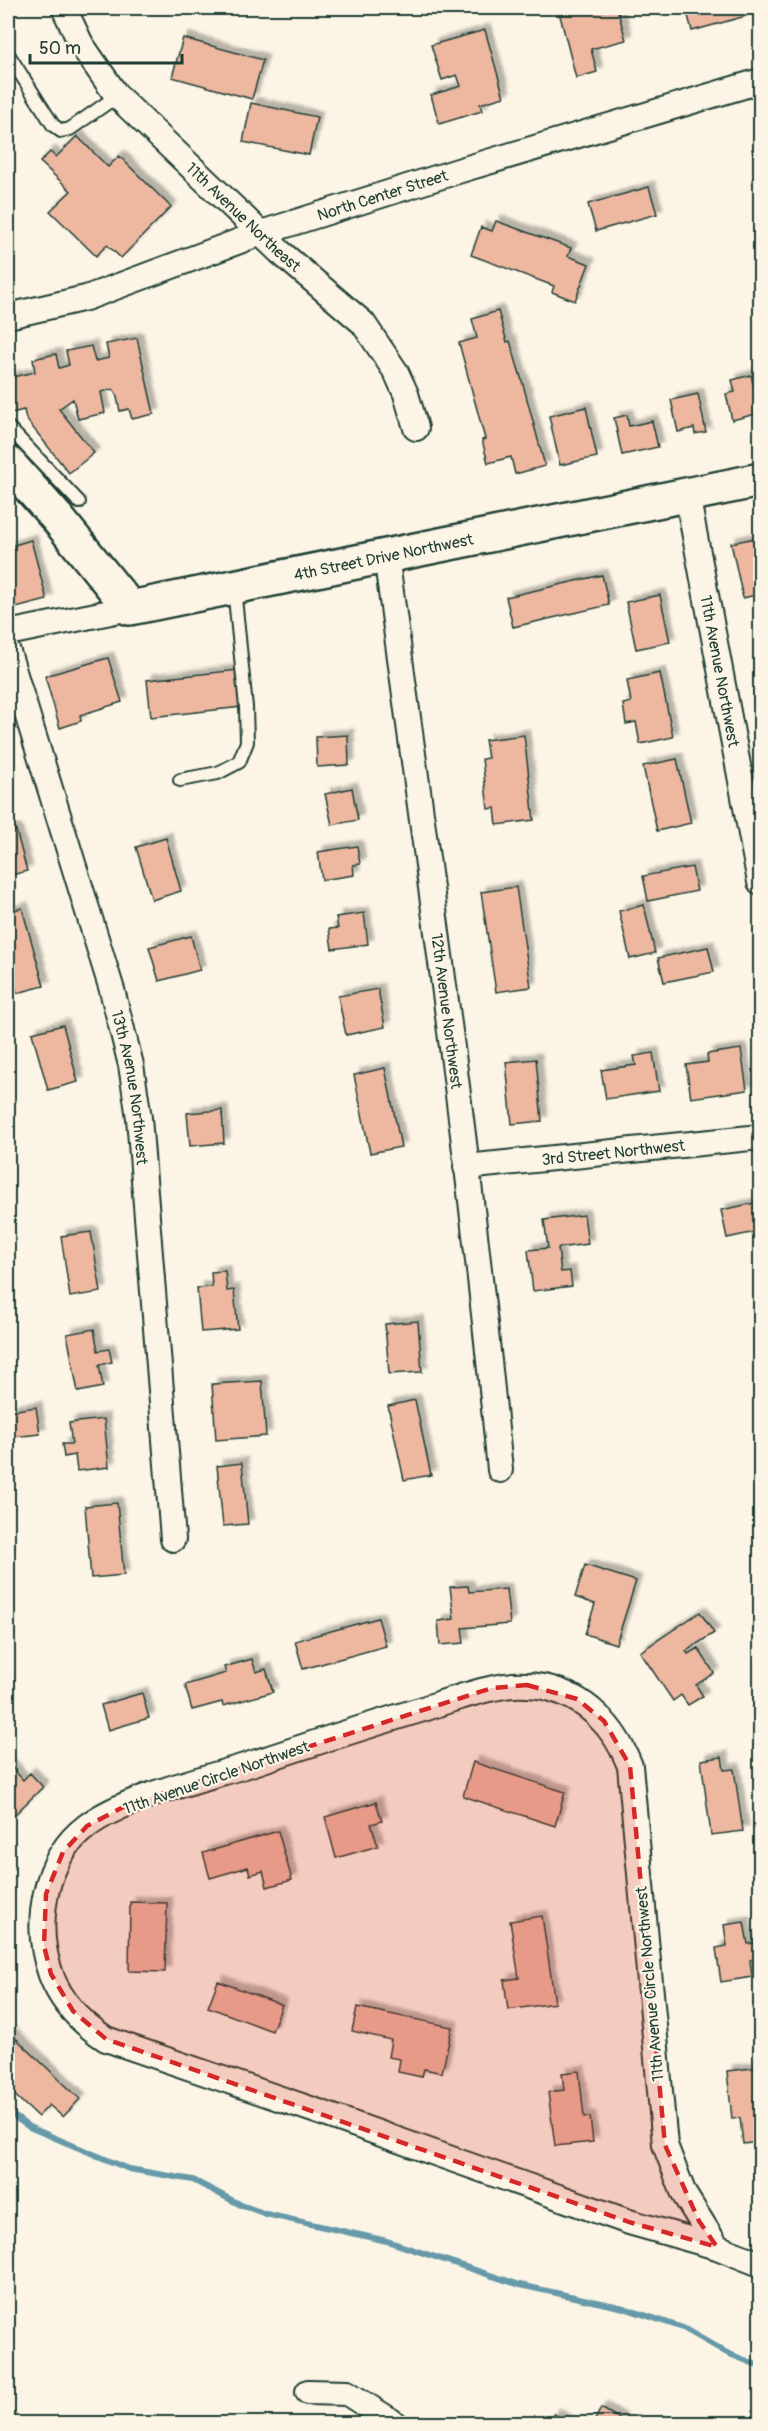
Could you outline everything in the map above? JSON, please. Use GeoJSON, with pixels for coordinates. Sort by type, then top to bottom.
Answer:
{"type":"FeatureCollection","features":[{"type":"Feature","properties":{"kind":"main road"},"geometry":{"type":"LineString","coordinates":[[8,463],[58,519],[130,608]]}},
{"type":"Feature","properties":{"kind":"main road","name":"4th Street Drive Northwest"},"geometry":{"type":"LineString","coordinates":[[130,608],[760,480]]}},
{"type":"Feature","properties":{"kind":"street","name":"11th Avenue Northeast"},"geometry":{"type":"LineString","coordinates":[[64,8],[81,44],[117,96],[261,233],[363,323],[396,372],[406,394],[416,428]]}},
{"type":"Feature","properties":{"kind":"street","name":"North Center Street"},"geometry":{"type":"LineString","coordinates":[[8,316],[86,298],[261,233],[460,170],[760,81]]}},
{"type":"Feature","properties":{"kind":"street","name":"11th Avenue Northwest"},"geometry":{"type":"LineString","coordinates":[[687,494],[760,882]]}},
{"type":"Feature","properties":{"kind":"street","name":"12th Avenue Northwest"},"geometry":{"type":"LineString","coordinates":[[386,555],[488,1340],[500,1470]]}},
{"type":"Feature","properties":{"kind":"street","name":"4th Street Drive Northwest"},"geometry":{"type":"LineString","coordinates":[[8,633],[130,608]]}},
{"type":"Feature","properties":{"kind":"street","name":"13th Avenue Northwest"},"geometry":{"type":"LineString","coordinates":[[8,652],[112,990],[131,1065],[139,1118],[173,1539]]}},
{"type":"Feature","properties":{"kind":"street","name":"3rd Street Northwest"},"geometry":{"type":"LineString","coordinates":[[466,1167],[760,1137]]}},
{"type":"Feature","properties":{"kind":"street","name":"11th Avenue Circle Northwest"},"geometry":{"type":"LineString","coordinates":[[717,2247],[684,2194],[665,2145],[630,1766],[623,1750],[604,1721],[577,1699],[544,1687],[527,1685],[492,1688],[129,1804],[87,1826],[63,1852],[52,1872],[45,1894],[43,1932],[49,1965],[57,1987],[73,2011],[94,2031],[106,2038],[629,2222],[717,2247],[760,2264]]}},
{"type":"Feature","properties":{"kind":"street"},"geometry":{"type":"LineString","coordinates":[[308,2392],[347,2393],[396,2424]]}},
{"type":"Feature","properties":{"kind":"lane"},"geometry":{"type":"LineString","coordinates":[[8,54],[53,124],[61,131],[70,129],[117,96]]}},
{"type":"Feature","properties":{"kind":"lane"},"geometry":{"type":"LineString","coordinates":[[8,427],[79,502]]}},
{"type":"Feature","properties":{"kind":"lane"},"geometry":{"type":"LineString","coordinates":[[180,780],[218,773],[239,762],[247,742],[246,707],[234,586]]}},
{"type":"Feature","properties":{"kind":"highlighted area"},"geometry":{"type":"Polygon","coordinates":[[[527,1685],[577,1699],[604,1721],[630,1766],[665,2145],[699,2221],[717,2247],[629,2222],[106,2039],[73,2011],[51,1974],[44,1946],[46,1894],[63,1852],[87,1826],[129,1804],[492,1688],[527,1685]]]}},
{"type":"Feature","properties":{"kind":"building"},"geometry":{"type":"Polygon","coordinates":[[[558,8],[588,8],[590,13],[617,8],[626,40],[591,49],[597,72],[576,78],[558,8]]]}},
{"type":"Feature","properties":{"kind":"building"},"geometry":{"type":"Polygon","coordinates":[[[686,8],[760,8],[745,12],[746,16],[692,31],[686,8]]]}},
{"type":"Feature","properties":{"kind":"building"},"geometry":{"type":"Polygon","coordinates":[[[485,30],[504,97],[480,104],[482,111],[439,124],[431,95],[461,86],[457,75],[442,80],[431,45],[485,30]]]}},
{"type":"Feature","properties":{"kind":"building"},"geometry":{"type":"Polygon","coordinates":[[[183,38],[263,60],[252,99],[172,77],[183,38]]]}},
{"type":"Feature","properties":{"kind":"building"},"geometry":{"type":"Polygon","coordinates":[[[251,103],[317,117],[309,155],[243,142],[251,103]]]}},
{"type":"Feature","properties":{"kind":"building"},"geometry":{"type":"Polygon","coordinates":[[[77,136],[108,167],[119,156],[171,207],[121,258],[107,245],[96,256],[50,211],[71,191],[40,162],[50,152],[56,157],[77,136]]]}},
{"type":"Feature","properties":{"kind":"building"},"geometry":{"type":"Polygon","coordinates":[[[760,147],[760,180],[752,149],[760,147]]]}},
{"type":"Feature","properties":{"kind":"building"},"geometry":{"type":"Polygon","coordinates":[[[649,187],[657,214],[596,231],[588,204],[649,187]]]}},
{"type":"Feature","properties":{"kind":"building"},"geometry":{"type":"Polygon","coordinates":[[[496,221],[571,248],[568,256],[589,264],[575,301],[552,292],[554,286],[471,255],[481,227],[492,231],[496,221]]]}},
{"type":"Feature","properties":{"kind":"building"},"geometry":{"type":"Polygon","coordinates":[[[498,311],[507,342],[510,341],[545,466],[515,474],[511,457],[488,463],[482,440],[485,439],[459,343],[477,338],[472,319],[498,311]]]}},
{"type":"Feature","properties":{"kind":"building"},"geometry":{"type":"Polygon","coordinates":[[[137,338],[154,414],[132,419],[129,409],[120,411],[113,389],[101,392],[105,413],[78,419],[73,399],[59,409],[94,453],[69,473],[26,419],[24,410],[11,413],[8,378],[35,372],[33,359],[56,354],[59,368],[69,365],[66,351],[91,346],[95,361],[109,358],[106,344],[137,338]]]}},
{"type":"Feature","properties":{"kind":"building"},"geometry":{"type":"Polygon","coordinates":[[[751,375],[760,413],[732,420],[726,394],[735,392],[732,380],[751,375]]]}},
{"type":"Feature","properties":{"kind":"building"},"geometry":{"type":"Polygon","coordinates":[[[698,394],[706,432],[695,434],[694,428],[678,432],[671,400],[698,394]]]}},
{"type":"Feature","properties":{"kind":"building"},"geometry":{"type":"Polygon","coordinates":[[[586,407],[597,457],[560,465],[549,416],[586,407]]]}},
{"type":"Feature","properties":{"kind":"building"},"geometry":{"type":"Polygon","coordinates":[[[627,415],[629,426],[652,421],[658,447],[622,455],[614,418],[627,415]]]}},
{"type":"Feature","properties":{"kind":"building"},"geometry":{"type":"Polygon","coordinates":[[[760,537],[760,594],[743,598],[731,543],[760,537]]]}},
{"type":"Feature","properties":{"kind":"building"},"geometry":{"type":"Polygon","coordinates":[[[31,540],[47,600],[8,610],[8,547],[31,540]]]}},
{"type":"Feature","properties":{"kind":"building"},"geometry":{"type":"Polygon","coordinates":[[[602,575],[609,605],[513,627],[506,597],[602,575]]]}},
{"type":"Feature","properties":{"kind":"building"},"geometry":{"type":"Polygon","coordinates":[[[660,595],[670,642],[636,649],[626,602],[660,595]]]}},
{"type":"Feature","properties":{"kind":"building"},"geometry":{"type":"Polygon","coordinates":[[[108,658],[122,702],[80,715],[81,721],[60,728],[45,676],[108,658]]]}},
{"type":"Feature","properties":{"kind":"building"},"geometry":{"type":"Polygon","coordinates":[[[238,670],[242,707],[151,717],[147,680],[238,670]]]}},
{"type":"Feature","properties":{"kind":"building"},"geometry":{"type":"Polygon","coordinates":[[[660,673],[673,737],[640,744],[636,722],[626,724],[623,704],[631,702],[627,680],[660,673]]]}},
{"type":"Feature","properties":{"kind":"building"},"geometry":{"type":"Polygon","coordinates":[[[348,735],[349,765],[317,767],[316,737],[348,735]]]}},
{"type":"Feature","properties":{"kind":"building"},"geometry":{"type":"Polygon","coordinates":[[[524,735],[534,820],[497,825],[495,808],[488,809],[482,759],[488,758],[485,740],[524,735]]]}},
{"type":"Feature","properties":{"kind":"building"},"geometry":{"type":"Polygon","coordinates":[[[677,759],[691,823],[657,831],[643,766],[677,759]]]}},
{"type":"Feature","properties":{"kind":"building"},"geometry":{"type":"Polygon","coordinates":[[[352,788],[358,820],[332,825],[325,794],[352,788]]]}},
{"type":"Feature","properties":{"kind":"building"},"geometry":{"type":"Polygon","coordinates":[[[16,830],[27,871],[8,876],[8,832],[16,830]]]}},
{"type":"Feature","properties":{"kind":"building"},"geometry":{"type":"Polygon","coordinates":[[[166,838],[181,891],[152,900],[136,847],[166,838]]]}},
{"type":"Feature","properties":{"kind":"building"},"geometry":{"type":"Polygon","coordinates":[[[357,846],[360,864],[353,865],[354,875],[322,880],[318,852],[357,846]]]}},
{"type":"Feature","properties":{"kind":"building"},"geometry":{"type":"Polygon","coordinates":[[[692,867],[697,891],[648,901],[643,876],[692,867]]]}},
{"type":"Feature","properties":{"kind":"building"},"geometry":{"type":"Polygon","coordinates":[[[516,887],[531,987],[496,992],[481,892],[516,887]]]}},
{"type":"Feature","properties":{"kind":"building"},"geometry":{"type":"Polygon","coordinates":[[[644,905],[655,953],[630,959],[619,911],[644,905]]]}},
{"type":"Feature","properties":{"kind":"building"},"geometry":{"type":"Polygon","coordinates":[[[22,908],[44,986],[17,993],[8,962],[8,912],[22,908]]]}},
{"type":"Feature","properties":{"kind":"building"},"geometry":{"type":"Polygon","coordinates":[[[364,913],[368,944],[332,949],[329,929],[338,928],[336,917],[364,913]]]}},
{"type":"Feature","properties":{"kind":"building"},"geometry":{"type":"Polygon","coordinates":[[[191,936],[200,970],[159,981],[149,947],[191,936]]]}},
{"type":"Feature","properties":{"kind":"building"},"geometry":{"type":"Polygon","coordinates":[[[708,947],[714,972],[664,982],[658,958],[708,947]]]}},
{"type":"Feature","properties":{"kind":"building"},"geometry":{"type":"Polygon","coordinates":[[[378,989],[385,1027],[346,1035],[338,996],[378,989]]]}},
{"type":"Feature","properties":{"kind":"building"},"geometry":{"type":"Polygon","coordinates":[[[63,1025],[78,1082],[48,1090],[32,1033],[63,1025]]]}},
{"type":"Feature","properties":{"kind":"building"},"geometry":{"type":"Polygon","coordinates":[[[741,1049],[747,1090],[691,1098],[686,1065],[708,1062],[707,1054],[741,1049]]]}},
{"type":"Feature","properties":{"kind":"building"},"geometry":{"type":"Polygon","coordinates":[[[653,1053],[659,1091],[606,1099],[601,1070],[636,1065],[634,1056],[653,1053]]]}},
{"type":"Feature","properties":{"kind":"building"},"geometry":{"type":"Polygon","coordinates":[[[536,1059],[542,1121],[512,1124],[506,1062],[536,1059]]]}},
{"type":"Feature","properties":{"kind":"building"},"geometry":{"type":"Polygon","coordinates":[[[385,1068],[401,1147],[370,1153],[354,1075],[385,1068]]]}},
{"type":"Feature","properties":{"kind":"building"},"geometry":{"type":"Polygon","coordinates":[[[222,1110],[224,1143],[190,1146],[187,1113],[222,1110]]]}},
{"type":"Feature","properties":{"kind":"building"},"geometry":{"type":"Polygon","coordinates":[[[760,1202],[760,1231],[727,1238],[721,1210],[760,1202]]]}},
{"type":"Feature","properties":{"kind":"building"},"geometry":{"type":"Polygon","coordinates":[[[584,1215],[588,1244],[558,1248],[561,1272],[570,1271],[572,1286],[533,1291],[528,1250],[548,1248],[544,1220],[584,1215]]]}},
{"type":"Feature","properties":{"kind":"building"},"geometry":{"type":"Polygon","coordinates":[[[91,1232],[101,1292],[70,1297],[61,1236],[91,1232]]]}},
{"type":"Feature","properties":{"kind":"building"},"geometry":{"type":"Polygon","coordinates":[[[225,1271],[227,1291],[234,1290],[238,1329],[201,1332],[197,1288],[212,1287],[211,1272],[225,1271]]]}},
{"type":"Feature","properties":{"kind":"building"},"geometry":{"type":"Polygon","coordinates":[[[418,1321],[422,1372],[389,1374],[385,1324],[418,1321]]]}},
{"type":"Feature","properties":{"kind":"building"},"geometry":{"type":"Polygon","coordinates":[[[94,1329],[98,1351],[109,1349],[112,1362],[99,1365],[103,1387],[78,1392],[67,1334],[94,1329]]]}},
{"type":"Feature","properties":{"kind":"building"},"geometry":{"type":"Polygon","coordinates":[[[262,1381],[266,1436],[216,1440],[212,1384],[262,1381]]]}},
{"type":"Feature","properties":{"kind":"building"},"geometry":{"type":"Polygon","coordinates":[[[415,1400],[431,1475],[404,1480],[388,1406],[415,1400]]]}},
{"type":"Feature","properties":{"kind":"building"},"geometry":{"type":"Polygon","coordinates":[[[36,1407],[40,1434],[13,1437],[10,1411],[36,1407]]]}},
{"type":"Feature","properties":{"kind":"building"},"geometry":{"type":"Polygon","coordinates":[[[104,1419],[109,1467],[77,1471],[75,1455],[64,1457],[62,1444],[72,1444],[69,1423],[104,1419]]]}},
{"type":"Feature","properties":{"kind":"building"},"geometry":{"type":"Polygon","coordinates":[[[242,1463],[248,1524],[223,1526],[217,1466],[242,1463]]]}},
{"type":"Feature","properties":{"kind":"building"},"geometry":{"type":"Polygon","coordinates":[[[117,1503],[124,1575],[91,1578],[85,1506],[117,1503]]]}},
{"type":"Feature","properties":{"kind":"building"},"geometry":{"type":"Polygon","coordinates":[[[585,1565],[636,1581],[616,1644],[585,1634],[595,1604],[575,1597],[585,1565]]]}},
{"type":"Feature","properties":{"kind":"building"},"geometry":{"type":"Polygon","coordinates":[[[468,1586],[469,1592],[506,1589],[510,1624],[462,1628],[464,1643],[440,1645],[438,1621],[454,1619],[450,1587],[468,1586]]]}},
{"type":"Feature","properties":{"kind":"building"},"geometry":{"type":"Polygon","coordinates":[[[700,1612],[714,1633],[686,1651],[688,1654],[698,1648],[714,1673],[696,1685],[703,1696],[688,1705],[681,1695],[673,1701],[640,1652],[700,1612]]]}},
{"type":"Feature","properties":{"kind":"building"},"geometry":{"type":"Polygon","coordinates":[[[378,1618],[386,1646],[303,1669],[295,1641],[378,1618]]]}},
{"type":"Feature","properties":{"kind":"building"},"geometry":{"type":"Polygon","coordinates":[[[252,1659],[256,1672],[266,1669],[273,1692],[223,1706],[222,1702],[192,1710],[185,1685],[226,1673],[224,1667],[252,1659]]]}},
{"type":"Feature","properties":{"kind":"building"},"geometry":{"type":"Polygon","coordinates":[[[142,1693],[149,1718],[108,1730],[101,1705],[142,1693]]]}},
{"type":"Feature","properties":{"kind":"building"},"geometry":{"type":"Polygon","coordinates":[[[722,1757],[724,1770],[734,1769],[743,1831],[711,1835],[701,1760],[722,1757]]]}},
{"type":"Feature","properties":{"kind":"building"},"geometry":{"type":"Polygon","coordinates":[[[473,1762],[565,1792],[555,1826],[463,1796],[473,1762]]]}},
{"type":"Feature","properties":{"kind":"building"},"geometry":{"type":"Polygon","coordinates":[[[8,1763],[23,1780],[30,1773],[43,1787],[8,1821],[8,1763]]]}},
{"type":"Feature","properties":{"kind":"building"},"geometry":{"type":"Polygon","coordinates":[[[376,1802],[382,1821],[371,1824],[378,1846],[336,1858],[325,1817],[376,1802]]]}},
{"type":"Feature","properties":{"kind":"building"},"geometry":{"type":"Polygon","coordinates":[[[278,1831],[292,1880],[267,1887],[263,1871],[250,1875],[248,1867],[210,1878],[203,1853],[278,1831]]]}},
{"type":"Feature","properties":{"kind":"building"},"geometry":{"type":"Polygon","coordinates":[[[130,1902],[167,1903],[165,1972],[129,1971],[130,1902]]]}},
{"type":"Feature","properties":{"kind":"building"},"geometry":{"type":"Polygon","coordinates":[[[542,1916],[555,2003],[508,2010],[504,1980],[519,1978],[510,1921],[542,1916]]]}},
{"type":"Feature","properties":{"kind":"building"},"geometry":{"type":"Polygon","coordinates":[[[744,1922],[748,1944],[760,1942],[760,1958],[750,1960],[752,1977],[721,1982],[716,1948],[727,1946],[724,1925],[744,1922]]]}},
{"type":"Feature","properties":{"kind":"building"},"geometry":{"type":"Polygon","coordinates":[[[218,1981],[282,2005],[272,2031],[208,2007],[218,1981]]]}},
{"type":"Feature","properties":{"kind":"building"},"geometry":{"type":"Polygon","coordinates":[[[357,2007],[452,2027],[442,2073],[424,2069],[422,2077],[398,2072],[400,2059],[388,2057],[391,2040],[352,2031],[357,2007]]]}},
{"type":"Feature","properties":{"kind":"building"},"geometry":{"type":"Polygon","coordinates":[[[8,2031],[80,2099],[63,2117],[49,2105],[38,2117],[8,2089],[8,2031]]]}},
{"type":"Feature","properties":{"kind":"building"},"geometry":{"type":"Polygon","coordinates":[[[760,2067],[760,2114],[758,2115],[760,2142],[743,2144],[740,2118],[732,2119],[727,2071],[760,2067]]]}},
{"type":"Feature","properties":{"kind":"building"},"geometry":{"type":"Polygon","coordinates":[[[579,2071],[584,2117],[590,2117],[593,2142],[555,2146],[548,2092],[564,2090],[562,2073],[579,2071]]]}},
{"type":"Feature","properties":{"kind":"building"},"geometry":{"type":"Polygon","coordinates":[[[601,2408],[622,2420],[620,2424],[593,2424],[601,2408]]]}},
{"type":"Feature","properties":{"kind":"building"},"geometry":{"type":"Polygon","coordinates":[[[554,2414],[571,2424],[549,2424],[554,2414]]]}},
{"type":"Feature","properties":{"kind":"waterway"},"geometry":{"type":"LineString","coordinates":[[8,2112],[29,2127],[129,2169],[193,2180],[241,2205],[266,2214],[387,2241],[520,2285],[624,2308],[683,2328],[727,2353],[760,2366]]}}]}
